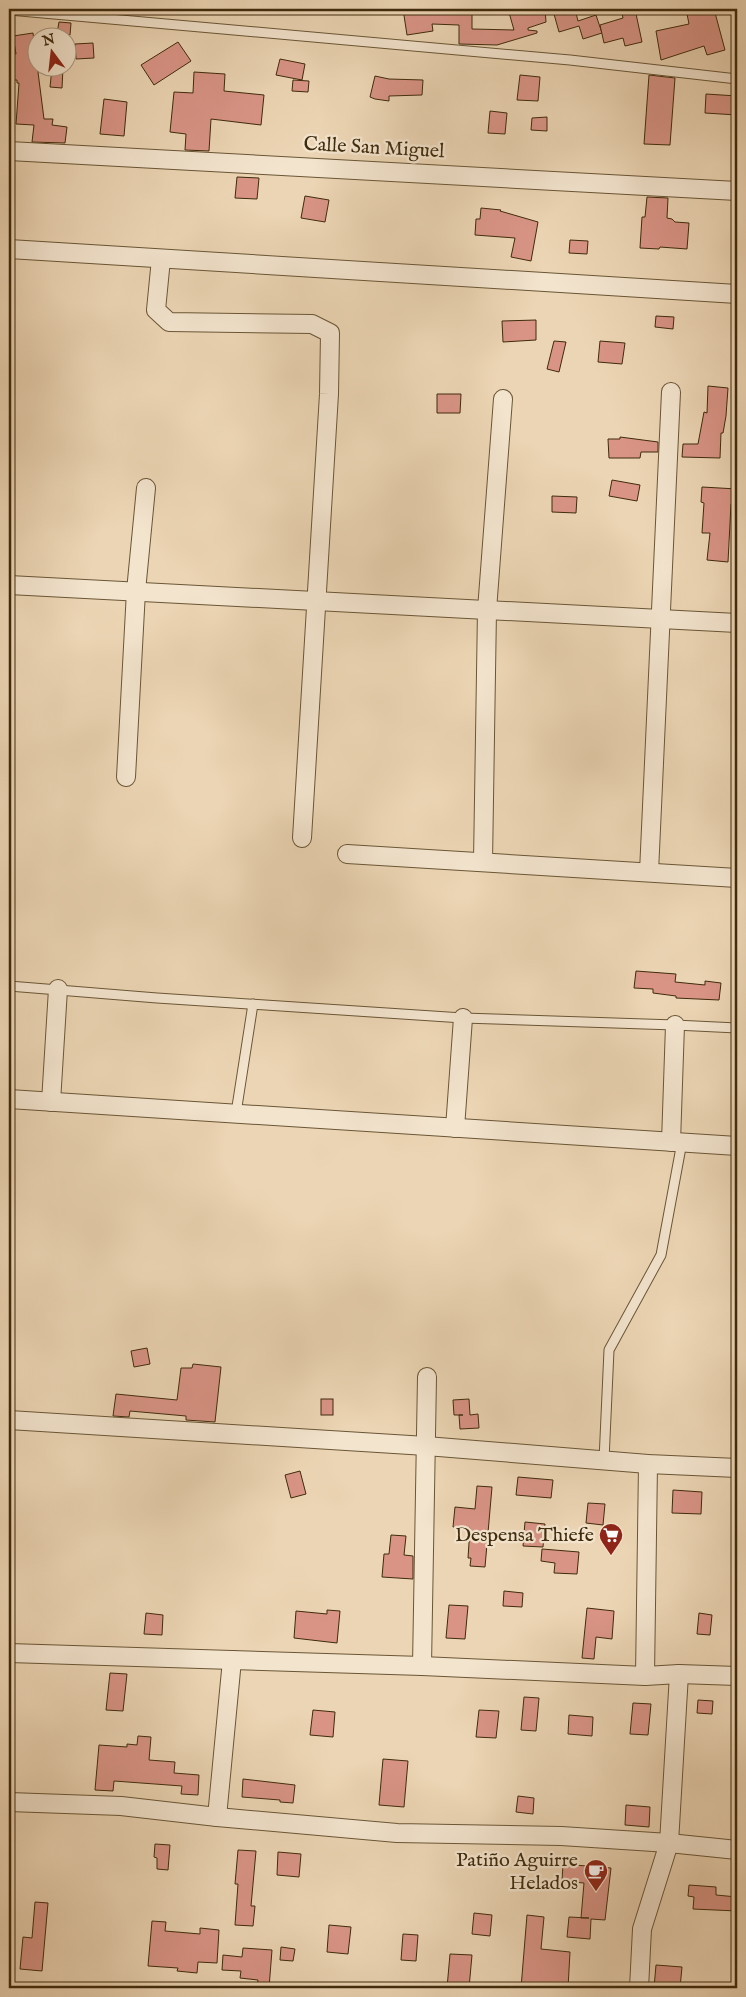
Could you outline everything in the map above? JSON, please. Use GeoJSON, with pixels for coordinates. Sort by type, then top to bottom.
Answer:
{"type":"FeatureCollection","features":[{"type":"Feature","properties":{"kind":"street","name":"Calle San Miguel"},"geometry":{"type":"LineString","coordinates":[[9,151],[737,191]]}},
{"type":"Feature","properties":{"kind":"street"},"geometry":{"type":"LineString","coordinates":[[9,250],[737,294]]}},
{"type":"Feature","properties":{"kind":"street"},"geometry":{"type":"LineString","coordinates":[[162,259],[156,310],[169,322],[312,324],[330,333],[329,394],[302,838]]}},
{"type":"Feature","properties":{"kind":"street"},"geometry":{"type":"LineString","coordinates":[[649,872],[671,392]]}},
{"type":"Feature","properties":{"kind":"street"},"geometry":{"type":"LineString","coordinates":[[483,862],[487,610],[503,399]]}},
{"type":"Feature","properties":{"kind":"street"},"geometry":{"type":"LineString","coordinates":[[126,777],[136,592],[146,488]]}},
{"type":"Feature","properties":{"kind":"street"},"geometry":{"type":"LineString","coordinates":[[9,585],[737,623]]}},
{"type":"Feature","properties":{"kind":"street"},"geometry":{"type":"LineString","coordinates":[[347,854],[737,878]]}},
{"type":"Feature","properties":{"kind":"street"},"geometry":{"type":"LineString","coordinates":[[51,1102],[58,989]]}},
{"type":"Feature","properties":{"kind":"street"},"geometry":{"type":"LineString","coordinates":[[454,1128],[464,1018]]}},
{"type":"Feature","properties":{"kind":"street"},"geometry":{"type":"LineString","coordinates":[[676,1024],[676,1142]]}},
{"type":"Feature","properties":{"kind":"street"},"geometry":{"type":"LineString","coordinates":[[9,1099],[737,1146]]}},
{"type":"Feature","properties":{"kind":"street"},"geometry":{"type":"LineString","coordinates":[[422,1666],[427,1376]]}},
{"type":"Feature","properties":{"kind":"street"},"geometry":{"type":"LineString","coordinates":[[9,1420],[426,1446],[648,1464],[737,1468]]}},
{"type":"Feature","properties":{"kind":"street"},"geometry":{"type":"LineString","coordinates":[[645,1676],[648,1464]]}},
{"type":"Feature","properties":{"kind":"street"},"geometry":{"type":"LineString","coordinates":[[9,1653],[422,1666],[645,1676],[679,1674],[737,1676]]}},
{"type":"Feature","properties":{"kind":"street"},"geometry":{"type":"LineString","coordinates":[[217,1817],[232,1660]]}},
{"type":"Feature","properties":{"kind":"street"},"geometry":{"type":"LineString","coordinates":[[639,1988],[642,1929],[669,1843],[679,1674]]}},
{"type":"Feature","properties":{"kind":"street"},"geometry":{"type":"LineString","coordinates":[[9,1802],[121,1806],[217,1817],[397,1833],[561,1836],[669,1843],[737,1850]]}},
{"type":"Feature","properties":{"kind":"lane"},"geometry":{"type":"LineString","coordinates":[[9,10],[570,60],[737,79]]}},
{"type":"Feature","properties":{"kind":"lane"},"geometry":{"type":"LineString","coordinates":[[9,986],[464,1018],[676,1024],[737,1028]]}},
{"type":"Feature","properties":{"kind":"lane"},"geometry":{"type":"LineString","coordinates":[[236,1113],[253,1004]]}},
{"type":"Feature","properties":{"kind":"lane"},"geometry":{"type":"LineString","coordinates":[[604,1460],[609,1350],[661,1255],[676,1142]]}},
{"type":"Feature","properties":{"kind":"building"},"geometry":{"type":"Polygon","coordinates":[[[403,9],[472,9],[472,29],[514,30],[508,9],[545,9],[546,22],[528,28],[528,30],[537,31],[537,33],[497,45],[459,44],[459,25],[432,24],[433,31],[407,35],[403,9]]]}},
{"type":"Feature","properties":{"kind":"building"},"geometry":{"type":"Polygon","coordinates":[[[575,9],[578,21],[596,15],[602,33],[583,39],[579,26],[559,32],[554,14],[575,9]]]}},
{"type":"Feature","properties":{"kind":"building"},"geometry":{"type":"Polygon","coordinates":[[[621,9],[635,9],[642,42],[625,46],[623,38],[604,43],[600,25],[623,18],[621,9]]]}},
{"type":"Feature","properties":{"kind":"building"},"geometry":{"type":"Polygon","coordinates":[[[686,9],[714,9],[725,50],[707,55],[704,46],[661,60],[656,31],[689,24],[686,9]]]}},
{"type":"Feature","properties":{"kind":"building"},"geometry":{"type":"Polygon","coordinates":[[[59,22],[71,23],[71,28],[58,28],[59,22]]]}},
{"type":"Feature","properties":{"kind":"building"},"geometry":{"type":"Polygon","coordinates":[[[28,34],[28,78],[39,78],[44,119],[53,119],[52,125],[67,127],[65,143],[32,142],[34,125],[16,124],[19,83],[17,83],[17,80],[9,80],[9,54],[16,54],[13,36],[28,34]]]}},
{"type":"Feature","properties":{"kind":"building"},"geometry":{"type":"Polygon","coordinates":[[[178,42],[191,61],[154,85],[141,65],[178,42]]]}},
{"type":"Feature","properties":{"kind":"building"},"geometry":{"type":"Polygon","coordinates":[[[93,43],[94,58],[78,59],[78,44],[93,43]]]}},
{"type":"Feature","properties":{"kind":"building"},"geometry":{"type":"Polygon","coordinates":[[[280,59],[305,64],[302,80],[276,75],[280,59]]]}},
{"type":"Feature","properties":{"kind":"building"},"geometry":{"type":"Polygon","coordinates":[[[194,72],[225,74],[224,91],[264,95],[261,125],[211,119],[209,151],[185,150],[186,134],[170,132],[174,92],[193,93],[194,72]]]}},
{"type":"Feature","properties":{"kind":"building"},"geometry":{"type":"Polygon","coordinates":[[[520,75],[540,77],[538,101],[517,100],[520,75]]]}},
{"type":"Feature","properties":{"kind":"building"},"geometry":{"type":"Polygon","coordinates":[[[649,75],[675,78],[670,145],[644,144],[649,75]]]}},
{"type":"Feature","properties":{"kind":"building"},"geometry":{"type":"Polygon","coordinates":[[[375,76],[389,79],[423,80],[422,95],[389,96],[389,101],[370,97],[375,76]]]}},
{"type":"Feature","properties":{"kind":"building"},"geometry":{"type":"Polygon","coordinates":[[[51,78],[62,78],[62,88],[50,87],[51,78]]]}},
{"type":"Feature","properties":{"kind":"building"},"geometry":{"type":"Polygon","coordinates":[[[293,80],[309,81],[308,92],[292,91],[293,80]]]}},
{"type":"Feature","properties":{"kind":"building"},"geometry":{"type":"Polygon","coordinates":[[[706,94],[737,96],[737,115],[705,113],[706,94]]]}},
{"type":"Feature","properties":{"kind":"building"},"geometry":{"type":"Polygon","coordinates":[[[104,99],[127,102],[124,136],[100,134],[104,99]]]}},
{"type":"Feature","properties":{"kind":"building"},"geometry":{"type":"Polygon","coordinates":[[[490,111],[507,113],[505,134],[488,133],[490,111]]]}},
{"type":"Feature","properties":{"kind":"building"},"geometry":{"type":"Polygon","coordinates":[[[547,117],[547,131],[531,130],[532,118],[547,117]]]}},
{"type":"Feature","properties":{"kind":"building"},"geometry":{"type":"Polygon","coordinates":[[[237,177],[259,178],[257,199],[235,198],[237,177]]]}},
{"type":"Feature","properties":{"kind":"building"},"geometry":{"type":"Polygon","coordinates":[[[305,196],[329,200],[325,222],[301,218],[305,196]]]}},
{"type":"Feature","properties":{"kind":"building"},"geometry":{"type":"Polygon","coordinates":[[[647,197],[668,198],[667,218],[675,222],[689,223],[687,249],[640,248],[642,217],[645,217],[647,197]]]}},
{"type":"Feature","properties":{"kind":"building"},"geometry":{"type":"Polygon","coordinates":[[[481,208],[501,210],[538,222],[531,261],[511,257],[515,238],[475,235],[476,219],[480,219],[481,208]]]}},
{"type":"Feature","properties":{"kind":"building"},"geometry":{"type":"Polygon","coordinates":[[[570,240],[588,241],[587,254],[569,253],[570,240]]]}},
{"type":"Feature","properties":{"kind":"building"},"geometry":{"type":"Polygon","coordinates":[[[656,316],[674,317],[673,329],[655,327],[656,316]]]}},
{"type":"Feature","properties":{"kind":"building"},"geometry":{"type":"Polygon","coordinates":[[[536,320],[536,340],[503,342],[502,321],[536,320]]]}},
{"type":"Feature","properties":{"kind":"building"},"geometry":{"type":"Polygon","coordinates":[[[554,341],[566,342],[559,372],[547,369],[554,341]]]}},
{"type":"Feature","properties":{"kind":"building"},"geometry":{"type":"Polygon","coordinates":[[[600,341],[625,343],[622,364],[598,362],[600,341]]]}},
{"type":"Feature","properties":{"kind":"building"},"geometry":{"type":"Polygon","coordinates":[[[708,386],[728,388],[726,416],[723,433],[721,433],[720,458],[682,457],[683,444],[698,444],[704,412],[707,413],[708,386]]]}},
{"type":"Feature","properties":{"kind":"building"},"geometry":{"type":"Polygon","coordinates":[[[437,394],[461,394],[460,413],[437,413],[437,394]]]}},
{"type":"Feature","properties":{"kind":"building"},"geometry":{"type":"Polygon","coordinates":[[[620,437],[658,442],[658,452],[641,452],[640,458],[609,458],[608,439],[620,439],[620,437]]]}},
{"type":"Feature","properties":{"kind":"building"},"geometry":{"type":"Polygon","coordinates":[[[612,480],[640,485],[637,501],[609,496],[612,480]]]}},
{"type":"Feature","properties":{"kind":"building"},"geometry":{"type":"Polygon","coordinates":[[[702,487],[737,489],[737,505],[731,504],[728,562],[707,560],[710,533],[702,533],[704,503],[701,502],[702,487]]]}},
{"type":"Feature","properties":{"kind":"building"},"geometry":{"type":"Polygon","coordinates":[[[552,496],[577,497],[576,513],[552,512],[552,496]]]}},
{"type":"Feature","properties":{"kind":"building"},"geometry":{"type":"Polygon","coordinates":[[[636,971],[676,974],[675,982],[705,985],[705,981],[721,983],[719,1000],[676,998],[676,996],[653,993],[653,989],[634,988],[636,971]]]}},
{"type":"Feature","properties":{"kind":"building"},"geometry":{"type":"Polygon","coordinates":[[[147,1348],[150,1364],[134,1367],[131,1351],[147,1348]]]}},
{"type":"Feature","properties":{"kind":"building"},"geometry":{"type":"Polygon","coordinates":[[[193,1364],[221,1367],[215,1422],[186,1420],[186,1416],[130,1411],[129,1417],[113,1416],[116,1394],[177,1400],[181,1368],[192,1368],[193,1364]]]}},
{"type":"Feature","properties":{"kind":"building"},"geometry":{"type":"Polygon","coordinates":[[[321,1399],[333,1399],[333,1415],[321,1415],[321,1399]]]}},
{"type":"Feature","properties":{"kind":"building"},"geometry":{"type":"Polygon","coordinates":[[[469,1399],[470,1415],[478,1414],[479,1428],[460,1429],[459,1415],[454,1415],[453,1400],[469,1399]]]}},
{"type":"Feature","properties":{"kind":"building"},"geometry":{"type":"Polygon","coordinates":[[[300,1471],[306,1494],[291,1498],[285,1475],[300,1471]]]}},
{"type":"Feature","properties":{"kind":"building"},"geometry":{"type":"Polygon","coordinates":[[[518,1477],[553,1480],[551,1498],[516,1495],[518,1477]]]}},
{"type":"Feature","properties":{"kind":"building"},"geometry":{"type":"Polygon","coordinates":[[[477,1486],[492,1487],[485,1567],[470,1566],[471,1558],[468,1558],[470,1528],[453,1527],[455,1507],[475,1509],[477,1486]]]}},
{"type":"Feature","properties":{"kind":"building"},"geometry":{"type":"Polygon","coordinates":[[[673,1490],[702,1492],[701,1514],[672,1513],[673,1490]]]}},
{"type":"Feature","properties":{"kind":"building"},"geometry":{"type":"Polygon","coordinates":[[[588,1503],[605,1504],[603,1525],[586,1523],[588,1503]]]}},
{"type":"Feature","properties":{"kind":"building"},"geometry":{"type":"Polygon","coordinates":[[[525,1522],[545,1524],[543,1547],[523,1546],[525,1522]]]}},
{"type":"Feature","properties":{"kind":"building"},"geometry":{"type":"Polygon","coordinates":[[[391,1535],[406,1536],[404,1555],[413,1556],[413,1579],[382,1577],[384,1554],[389,1554],[391,1535]]]}},
{"type":"Feature","properties":{"kind":"building"},"geometry":{"type":"Polygon","coordinates":[[[542,1549],[579,1552],[577,1574],[554,1573],[555,1563],[541,1561],[542,1549]]]}},
{"type":"Feature","properties":{"kind":"building"},"geometry":{"type":"Polygon","coordinates":[[[504,1591],[523,1593],[522,1607],[503,1606],[504,1591]]]}},
{"type":"Feature","properties":{"kind":"building"},"geometry":{"type":"Polygon","coordinates":[[[449,1605],[468,1606],[465,1639],[446,1638],[449,1605]]]}},
{"type":"Feature","properties":{"kind":"building"},"geometry":{"type":"Polygon","coordinates":[[[587,1608],[614,1611],[612,1639],[596,1637],[594,1659],[582,1658],[587,1608]]]}},
{"type":"Feature","properties":{"kind":"building"},"geometry":{"type":"Polygon","coordinates":[[[327,1610],[340,1611],[337,1643],[294,1638],[296,1611],[327,1614],[327,1610]]]}},
{"type":"Feature","properties":{"kind":"building"},"geometry":{"type":"Polygon","coordinates":[[[146,1613],[163,1615],[162,1635],[144,1634],[146,1613]]]}},
{"type":"Feature","properties":{"kind":"building"},"geometry":{"type":"Polygon","coordinates":[[[699,1613],[712,1615],[710,1635],[697,1634],[699,1613]]]}},
{"type":"Feature","properties":{"kind":"building"},"geometry":{"type":"Polygon","coordinates":[[[110,1673],[127,1674],[123,1711],[106,1710],[110,1673]]]}},
{"type":"Feature","properties":{"kind":"building"},"geometry":{"type":"Polygon","coordinates":[[[524,1697],[539,1698],[536,1731],[521,1730],[524,1697]]]}},
{"type":"Feature","properties":{"kind":"building"},"geometry":{"type":"Polygon","coordinates":[[[698,1700],[713,1701],[712,1714],[697,1713],[698,1700]]]}},
{"type":"Feature","properties":{"kind":"building"},"geometry":{"type":"Polygon","coordinates":[[[633,1703],[651,1704],[648,1735],[630,1734],[633,1703]]]}},
{"type":"Feature","properties":{"kind":"building"},"geometry":{"type":"Polygon","coordinates":[[[313,1710],[335,1712],[333,1737],[310,1735],[313,1710]]]}},
{"type":"Feature","properties":{"kind":"building"},"geometry":{"type":"Polygon","coordinates":[[[479,1710],[499,1711],[496,1738],[476,1737],[479,1710]]]}},
{"type":"Feature","properties":{"kind":"building"},"geometry":{"type":"Polygon","coordinates":[[[569,1715],[593,1717],[592,1736],[568,1734],[569,1715]]]}},
{"type":"Feature","properties":{"kind":"building"},"geometry":{"type":"Polygon","coordinates":[[[138,1736],[151,1737],[149,1760],[175,1762],[174,1773],[199,1775],[198,1795],[181,1794],[182,1786],[114,1781],[113,1791],[95,1790],[99,1745],[127,1747],[127,1744],[137,1745],[138,1736]]]}},
{"type":"Feature","properties":{"kind":"building"},"geometry":{"type":"Polygon","coordinates":[[[383,1759],[408,1761],[404,1807],[379,1805],[383,1759]]]}},
{"type":"Feature","properties":{"kind":"building"},"geometry":{"type":"Polygon","coordinates":[[[243,1779],[295,1785],[293,1803],[242,1797],[243,1779]]]}},
{"type":"Feature","properties":{"kind":"building"},"geometry":{"type":"Polygon","coordinates":[[[518,1796],[534,1798],[533,1814],[516,1812],[518,1796]]]}},
{"type":"Feature","properties":{"kind":"building"},"geometry":{"type":"Polygon","coordinates":[[[626,1805],[650,1807],[649,1827],[625,1825],[626,1805]]]}},
{"type":"Feature","properties":{"kind":"building"},"geometry":{"type":"Polygon","coordinates":[[[155,1844],[170,1845],[168,1870],[157,1869],[157,1858],[154,1857],[155,1844]]]}},
{"type":"Feature","properties":{"kind":"building"},"geometry":{"type":"Polygon","coordinates":[[[238,1850],[256,1851],[251,1906],[255,1906],[253,1926],[235,1925],[238,1884],[235,1884],[238,1850]]]}},
{"type":"Feature","properties":{"kind":"building"},"geometry":{"type":"Polygon","coordinates":[[[278,1852],[301,1854],[299,1877],[277,1875],[278,1852]]]}},
{"type":"Feature","properties":{"kind":"building"},"geometry":{"type":"Polygon","coordinates":[[[563,1864],[611,1868],[605,1920],[591,1919],[590,1939],[567,1937],[569,1917],[581,1918],[584,1883],[562,1881],[563,1864]]]}},
{"type":"Feature","properties":{"kind":"building"},"geometry":{"type":"Polygon","coordinates":[[[689,1885],[716,1887],[716,1895],[737,1897],[737,1911],[693,1909],[694,1897],[688,1896],[689,1885]]]}},
{"type":"Feature","properties":{"kind":"building"},"geometry":{"type":"Polygon","coordinates":[[[35,1902],[48,1903],[42,1971],[20,1969],[23,1937],[32,1938],[35,1902]]]}},
{"type":"Feature","properties":{"kind":"building"},"geometry":{"type":"Polygon","coordinates":[[[474,1913],[492,1915],[490,1936],[472,1934],[474,1913]]]}},
{"type":"Feature","properties":{"kind":"building"},"geometry":{"type":"Polygon","coordinates":[[[527,1915],[544,1917],[541,1949],[570,1952],[568,1988],[521,1988],[527,1915]]]}},
{"type":"Feature","properties":{"kind":"building"},"geometry":{"type":"Polygon","coordinates":[[[152,1921],[166,1922],[165,1931],[200,1934],[200,1928],[219,1930],[217,1963],[198,1962],[197,1973],[177,1971],[178,1968],[148,1966],[152,1921]]]}},
{"type":"Feature","properties":{"kind":"building"},"geometry":{"type":"Polygon","coordinates":[[[329,1925],[351,1927],[348,1954],[327,1952],[329,1925]]]}},
{"type":"Feature","properties":{"kind":"building"},"geometry":{"type":"Polygon","coordinates":[[[403,1934],[418,1935],[416,1961],[401,1960],[403,1934]]]}},
{"type":"Feature","properties":{"kind":"building"},"geometry":{"type":"Polygon","coordinates":[[[281,1947],[295,1949],[293,1961],[280,1960],[281,1947]]]}},
{"type":"Feature","properties":{"kind":"building"},"geometry":{"type":"Polygon","coordinates":[[[243,1948],[272,1950],[269,1988],[257,1987],[258,1980],[240,1978],[241,1971],[222,1970],[223,1955],[242,1957],[243,1948]]]}},
{"type":"Feature","properties":{"kind":"building"},"geometry":{"type":"Polygon","coordinates":[[[450,1954],[472,1955],[469,1988],[447,1988],[450,1954]]]}},
{"type":"Feature","properties":{"kind":"building"},"geometry":{"type":"Polygon","coordinates":[[[656,1965],[682,1967],[680,1988],[654,1988],[656,1965]]]}},
{"type":"Feature","properties":{"kind":"place","name":"Despensa Thiefe"},"geometry":{"type":"Point","coordinates":[611,1556]}},
{"type":"Feature","properties":{"kind":"place","name":"Patiño Aguirre Helados"},"geometry":{"type":"Point","coordinates":[596,1892]}}]}
